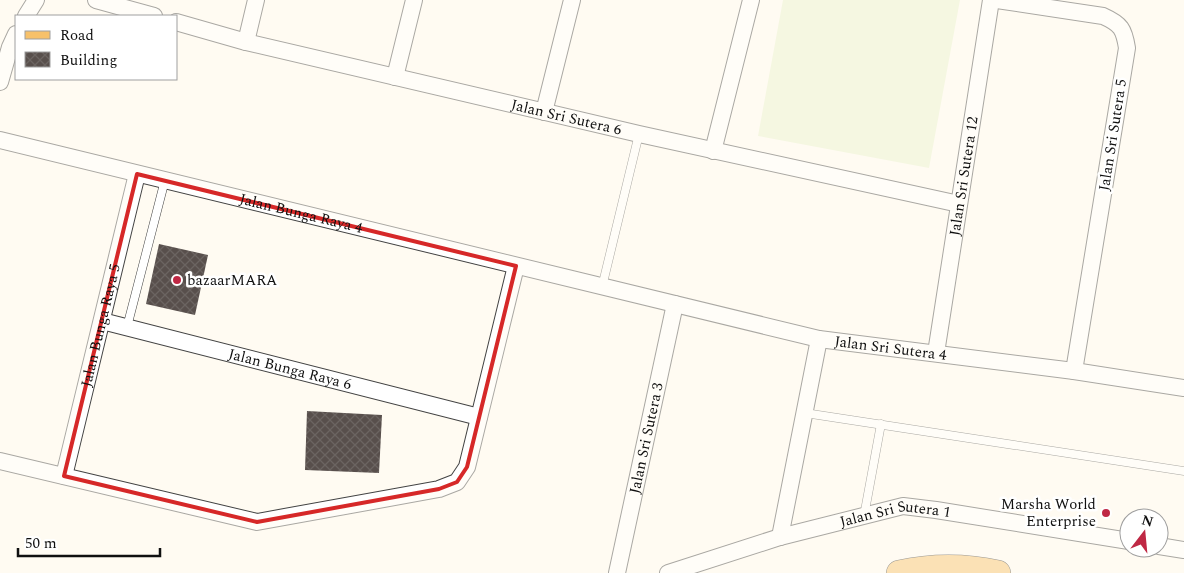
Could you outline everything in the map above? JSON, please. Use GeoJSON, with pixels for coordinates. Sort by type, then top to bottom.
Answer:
{"type":"FeatureCollection","features":[{"type":"Feature","properties":{"kind":"main road"},"geometry":{"type":"LineString","coordinates":[[899,573],[944,568],[980,569],[998,573]]}},
{"type":"Feature","properties":{"kind":"street"},"geometry":{"type":"LineString","coordinates":[[27,15],[36,0]]}},
{"type":"Feature","properties":{"kind":"street"},"geometry":{"type":"LineString","coordinates":[[96,0],[150,15]]}},
{"type":"Feature","properties":{"kind":"street"},"geometry":{"type":"LineString","coordinates":[[246,42],[256,0]]}},
{"type":"Feature","properties":{"kind":"street"},"geometry":{"type":"LineString","coordinates":[[395,77],[414,0]]}},
{"type":"Feature","properties":{"kind":"street"},"geometry":{"type":"LineString","coordinates":[[544,112],[572,0]]}},
{"type":"Feature","properties":{"kind":"street"},"geometry":{"type":"LineString","coordinates":[[713,151],[751,0]]}},
{"type":"Feature","properties":{"kind":"street","name":"Jalan Sri Sutera 12"},"geometry":{"type":"LineString","coordinates":[[936,353],[991,0]]}},
{"type":"Feature","properties":{"kind":"street","name":"Jalan Sri Sutera 5"},"geometry":{"type":"LineString","coordinates":[[997,0],[1103,16],[1116,21],[1124,32],[1127,48],[1074,371]]}},
{"type":"Feature","properties":{"kind":"street","name":"Jalan Sri Sutera 6"},"geometry":{"type":"LineString","coordinates":[[178,23],[246,42],[544,112],[959,204]]}},
{"type":"Feature","properties":{"kind":"street"},"geometry":{"type":"LineString","coordinates":[[0,82],[15,36]]}},
{"type":"Feature","properties":{"kind":"street","name":"Jalan Bunga Raya 4"},"geometry":{"type":"LineString","coordinates":[[0,140],[602,287]]}},
{"type":"Feature","properties":{"kind":"street","name":"Jalan Bunga Raya 5"},"geometry":{"type":"LineString","coordinates":[[64,476],[138,174]]}},
{"type":"Feature","properties":{"kind":"street"},"geometry":{"type":"LineString","coordinates":[[0,461],[257,522],[439,490],[457,482],[467,467],[516,266]]}},
{"type":"Feature","properties":{"kind":"street","name":"Jalan Sri Sutera 4"},"geometry":{"type":"LineString","coordinates":[[602,287],[820,339],[1074,371],[1184,388]]}},
{"type":"Feature","properties":{"kind":"street","name":"Jalan Sri Sutera 3"},"geometry":{"type":"LineString","coordinates":[[617,573],[675,304]]}},
{"type":"Feature","properties":{"kind":"street","name":"Jalan Bunga Raya 6"},"geometry":{"type":"LineString","coordinates":[[102,321],[479,417]]}},
{"type":"Feature","properties":{"kind":"street"},"geometry":{"type":"LineString","coordinates":[[780,537],[820,339]]}},
{"type":"Feature","properties":{"kind":"street","name":"Jalan Sri Sutera 1"},"geometry":{"type":"LineString","coordinates":[[668,573],[780,537],[903,506],[1119,539]]}},
{"type":"Feature","properties":{"kind":"street"},"geometry":{"type":"LineString","coordinates":[[1169,548],[1184,550]]}},
{"type":"Feature","properties":{"kind":"lane"},"geometry":{"type":"LineString","coordinates":[[602,287],[639,134]]}},
{"type":"Feature","properties":{"kind":"lane"},"geometry":{"type":"LineString","coordinates":[[127,327],[165,180]]}},
{"type":"Feature","properties":{"kind":"lane"},"geometry":{"type":"LineString","coordinates":[[805,413],[1184,471]]}},
{"type":"Feature","properties":{"kind":"lane"},"geometry":{"type":"LineString","coordinates":[[864,516],[880,424]]}},
{"type":"Feature","properties":{"kind":"highlighted area"},"geometry":{"type":"Polygon","coordinates":[[[137,174],[516,266],[467,467],[457,482],[439,489],[257,522],[64,476],[137,174]]]}},
{"type":"Feature","properties":{"kind":"green space"},"geometry":{"type":"Polygon","coordinates":[[[783,0],[960,0],[929,168],[758,136],[783,0]]]}},
{"type":"Feature","properties":{"kind":"building","name":"bazaarMARA"},"geometry":{"type":"Polygon","coordinates":[[[159,244],[208,255],[195,315],[146,304],[159,244]]]}},
{"type":"Feature","properties":{"kind":"building"},"geometry":{"type":"Polygon","coordinates":[[[307,411],[382,415],[379,473],[305,470],[307,411]]]}},
{"type":"Feature","properties":{"kind":"place","name":"bazaarMARA"},"geometry":{"type":"Point","coordinates":[177,280]}},
{"type":"Feature","properties":{"kind":"place","name":"Marsha World Enterprise"},"geometry":{"type":"Point","coordinates":[1106,513]}}]}
